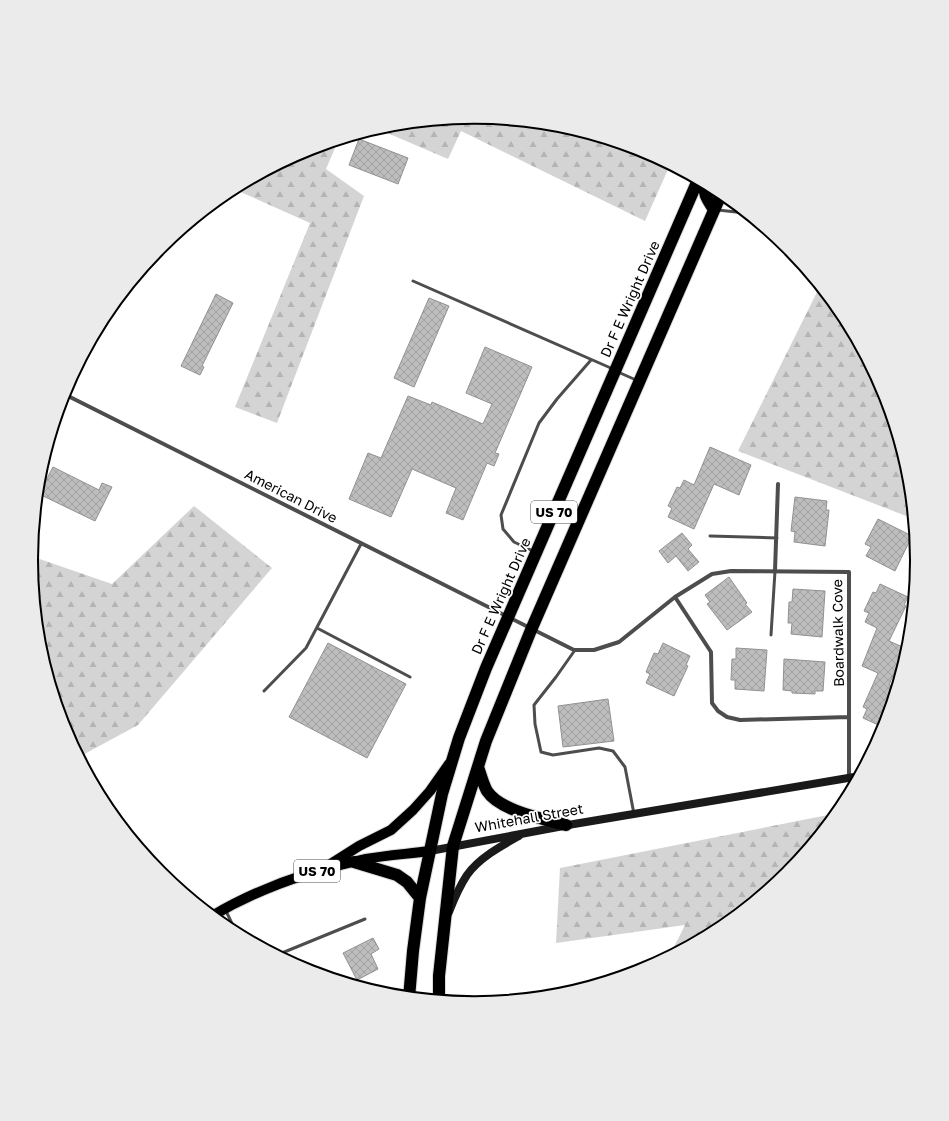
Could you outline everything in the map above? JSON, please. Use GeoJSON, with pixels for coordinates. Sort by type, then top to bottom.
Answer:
{"type":"FeatureCollection","features":[{"type":"Feature","properties":{"kind":"highway","name":"Dr F E Wright Drive"},"geometry":{"type":"LineString","coordinates":[[410,992],[420,898],[442,794],[453,757],[486,668],[696,184]]}},
{"type":"Feature","properties":{"kind":"highway"},"geometry":{"type":"LineString","coordinates":[[704,189],[705,195],[714,210]]}},
{"type":"Feature","properties":{"kind":"highway","name":"US 70"},"geometry":{"type":"LineString","coordinates":[[438,995],[453,846],[486,741],[531,630],[719,199]]}},
{"type":"Feature","properties":{"kind":"highway"},"geometry":{"type":"LineString","coordinates":[[478,767],[487,790],[493,797],[503,804],[522,813],[566,825]]}},
{"type":"Feature","properties":{"kind":"highway"},"geometry":{"type":"LineString","coordinates":[[354,862],[397,875],[407,882],[420,898]]}},
{"type":"Feature","properties":{"kind":"main road"},"geometry":{"type":"LineString","coordinates":[[320,871],[359,846],[391,830],[413,810],[430,791],[453,757]]}},
{"type":"Feature","properties":{"kind":"main road","name":"Whitehall Street"},"geometry":{"type":"LineString","coordinates":[[218,913],[260,890],[320,871],[366,859],[430,851]]}},
{"type":"Feature","properties":{"kind":"street","name":"American Drive"},"geometry":{"type":"LineString","coordinates":[[70,397],[508,618]]}},
{"type":"Feature","properties":{"kind":"street"},"geometry":{"type":"LineString","coordinates":[[776,571],[778,484]]}},
{"type":"Feature","properties":{"kind":"street","name":"Boardwalk Cove"},"geometry":{"type":"LineString","coordinates":[[508,618],[575,650],[594,650],[619,642],[675,597],[712,574],[731,571],[850,572],[849,778]]}},
{"type":"Feature","properties":{"kind":"street"},"geometry":{"type":"LineString","coordinates":[[675,597],[711,652],[712,703],[718,711],[726,716],[740,720],[849,717]]}},
{"type":"Feature","properties":{"kind":"street","name":"Whitehall Street"},"geometry":{"type":"LineString","coordinates":[[430,851],[566,825],[854,777]]}},
{"type":"Feature","properties":{"kind":"street"},"geometry":{"type":"LineString","coordinates":[[445,922],[456,893],[467,874],[480,862],[504,845],[525,833]]}},
{"type":"Feature","properties":{"kind":"lane"},"geometry":{"type":"LineString","coordinates":[[714,210],[735,211]]}},
{"type":"Feature","properties":{"kind":"lane"},"geometry":{"type":"LineString","coordinates":[[413,281],[639,381]]}},
{"type":"Feature","properties":{"kind":"lane"},"geometry":{"type":"LineString","coordinates":[[536,552],[514,542],[503,529],[501,515],[539,423],[557,399],[591,360]]}},
{"type":"Feature","properties":{"kind":"lane"},"geometry":{"type":"LineString","coordinates":[[710,536],[777,538]]}},
{"type":"Feature","properties":{"kind":"lane"},"geometry":{"type":"LineString","coordinates":[[264,691],[306,648],[361,544]]}},
{"type":"Feature","properties":{"kind":"lane"},"geometry":{"type":"LineString","coordinates":[[772,635],[776,571]]}},
{"type":"Feature","properties":{"kind":"lane"},"geometry":{"type":"LineString","coordinates":[[317,628],[410,677]]}},
{"type":"Feature","properties":{"kind":"lane"},"geometry":{"type":"LineString","coordinates":[[575,650],[534,705],[535,724],[541,752],[553,755],[599,748],[613,751],[625,767],[634,814]]}},
{"type":"Feature","properties":{"kind":"lane"},"geometry":{"type":"LineString","coordinates":[[225,909],[232,923]]}},
{"type":"Feature","properties":{"kind":"lane"},"geometry":{"type":"LineString","coordinates":[[283,953],[365,919]]}},
{"type":"Feature","properties":{"kind":"green space"},"geometry":{"type":"Polygon","coordinates":[[[474,124],[531,128],[560,132],[615,147],[668,169],[645,221],[461,131],[448,159],[387,133],[446,125],[474,124]]]}},
{"type":"Feature","properties":{"kind":"green space"},"geometry":{"type":"Polygon","coordinates":[[[336,147],[326,169],[364,196],[277,423],[235,407],[310,223],[241,192],[281,169],[307,157],[336,147]]]}},
{"type":"Feature","properties":{"kind":"green space"},"geometry":{"type":"Polygon","coordinates":[[[818,291],[853,342],[878,393],[888,420],[903,475],[908,517],[738,451],[818,291]]]}},
{"type":"Feature","properties":{"kind":"green space"},"geometry":{"type":"Polygon","coordinates":[[[194,506],[272,568],[138,725],[83,755],[61,701],[46,646],[39,589],[38,558],[112,584],[194,506]]]}},
{"type":"Feature","properties":{"kind":"green space"},"geometry":{"type":"Polygon","coordinates":[[[829,815],[803,848],[762,889],[717,923],[693,939],[673,950],[685,925],[556,943],[560,868],[829,815]]]}},
{"type":"Feature","properties":{"kind":"building"},"geometry":{"type":"Polygon","coordinates":[[[360,139],[408,158],[398,184],[349,165],[359,140],[360,139]]]}},
{"type":"Feature","properties":{"kind":"building"},"geometry":{"type":"Polygon","coordinates":[[[216,294],[233,303],[202,366],[204,367],[200,375],[181,366],[216,294]]]}},
{"type":"Feature","properties":{"kind":"building"},"geometry":{"type":"Polygon","coordinates":[[[429,298],[449,306],[414,387],[394,378],[429,298]]]}},
{"type":"Feature","properties":{"kind":"building"},"geometry":{"type":"Polygon","coordinates":[[[485,347],[532,367],[495,453],[499,454],[494,466],[487,463],[463,520],[446,513],[456,488],[412,469],[391,517],[349,499],[368,453],[381,458],[408,396],[431,405],[432,402],[483,424],[492,404],[466,393],[485,347]]]}},
{"type":"Feature","properties":{"kind":"building"},"geometry":{"type":"Polygon","coordinates":[[[710,447],[751,465],[739,495],[714,484],[694,529],[668,517],[672,508],[668,506],[677,487],[680,488],[684,480],[694,485],[710,447]]]}},
{"type":"Feature","properties":{"kind":"building"},"geometry":{"type":"Polygon","coordinates":[[[53,467],[99,490],[102,483],[112,487],[95,521],[43,496],[45,482],[53,467]]]}},
{"type":"Feature","properties":{"kind":"building"},"geometry":{"type":"Polygon","coordinates":[[[795,497],[827,501],[826,510],[829,510],[825,546],[794,542],[795,532],[791,531],[795,497]]]}},
{"type":"Feature","properties":{"kind":"building"},"geometry":{"type":"Polygon","coordinates":[[[878,519],[910,535],[910,540],[895,571],[866,556],[871,547],[865,544],[878,519]]]}},
{"type":"Feature","properties":{"kind":"building"},"geometry":{"type":"Polygon","coordinates":[[[682,533],[692,545],[688,549],[699,562],[688,571],[676,556],[668,563],[659,551],[682,533]]]}},
{"type":"Feature","properties":{"kind":"building"},"geometry":{"type":"Polygon","coordinates":[[[729,577],[747,603],[745,604],[752,612],[727,630],[707,604],[710,602],[705,595],[729,577]]]}},
{"type":"Feature","properties":{"kind":"building"},"geometry":{"type":"Polygon","coordinates":[[[880,584],[908,597],[904,605],[906,606],[889,641],[903,647],[899,663],[889,685],[892,686],[879,725],[863,718],[867,709],[863,707],[878,673],[862,666],[877,628],[865,622],[869,613],[864,611],[873,592],[876,593],[880,584]]]}},
{"type":"Feature","properties":{"kind":"building"},"geometry":{"type":"Polygon","coordinates":[[[793,589],[825,591],[822,637],[791,634],[792,623],[788,623],[789,602],[792,602],[793,589]]]}},
{"type":"Feature","properties":{"kind":"building"},"geometry":{"type":"Polygon","coordinates":[[[328,643],[406,684],[367,758],[289,717],[328,643]]]}},
{"type":"Feature","properties":{"kind":"building"},"geometry":{"type":"Polygon","coordinates":[[[663,643],[690,656],[686,665],[688,666],[674,696],[646,683],[650,674],[646,672],[654,653],[658,654],[663,643]]]}},
{"type":"Feature","properties":{"kind":"building"},"geometry":{"type":"Polygon","coordinates":[[[736,648],[767,650],[764,691],[735,689],[735,680],[731,680],[732,659],[736,659],[736,648]]]}},
{"type":"Feature","properties":{"kind":"building"},"geometry":{"type":"Polygon","coordinates":[[[784,659],[825,662],[823,691],[815,691],[815,694],[792,693],[792,691],[783,690],[784,659]]]}},
{"type":"Feature","properties":{"kind":"building"},"geometry":{"type":"Polygon","coordinates":[[[608,699],[614,741],[563,747],[558,706],[608,699]]]}},
{"type":"Feature","properties":{"kind":"building"},"geometry":{"type":"Polygon","coordinates":[[[373,938],[379,949],[371,954],[378,969],[357,980],[343,953],[373,938]]]}}]}
